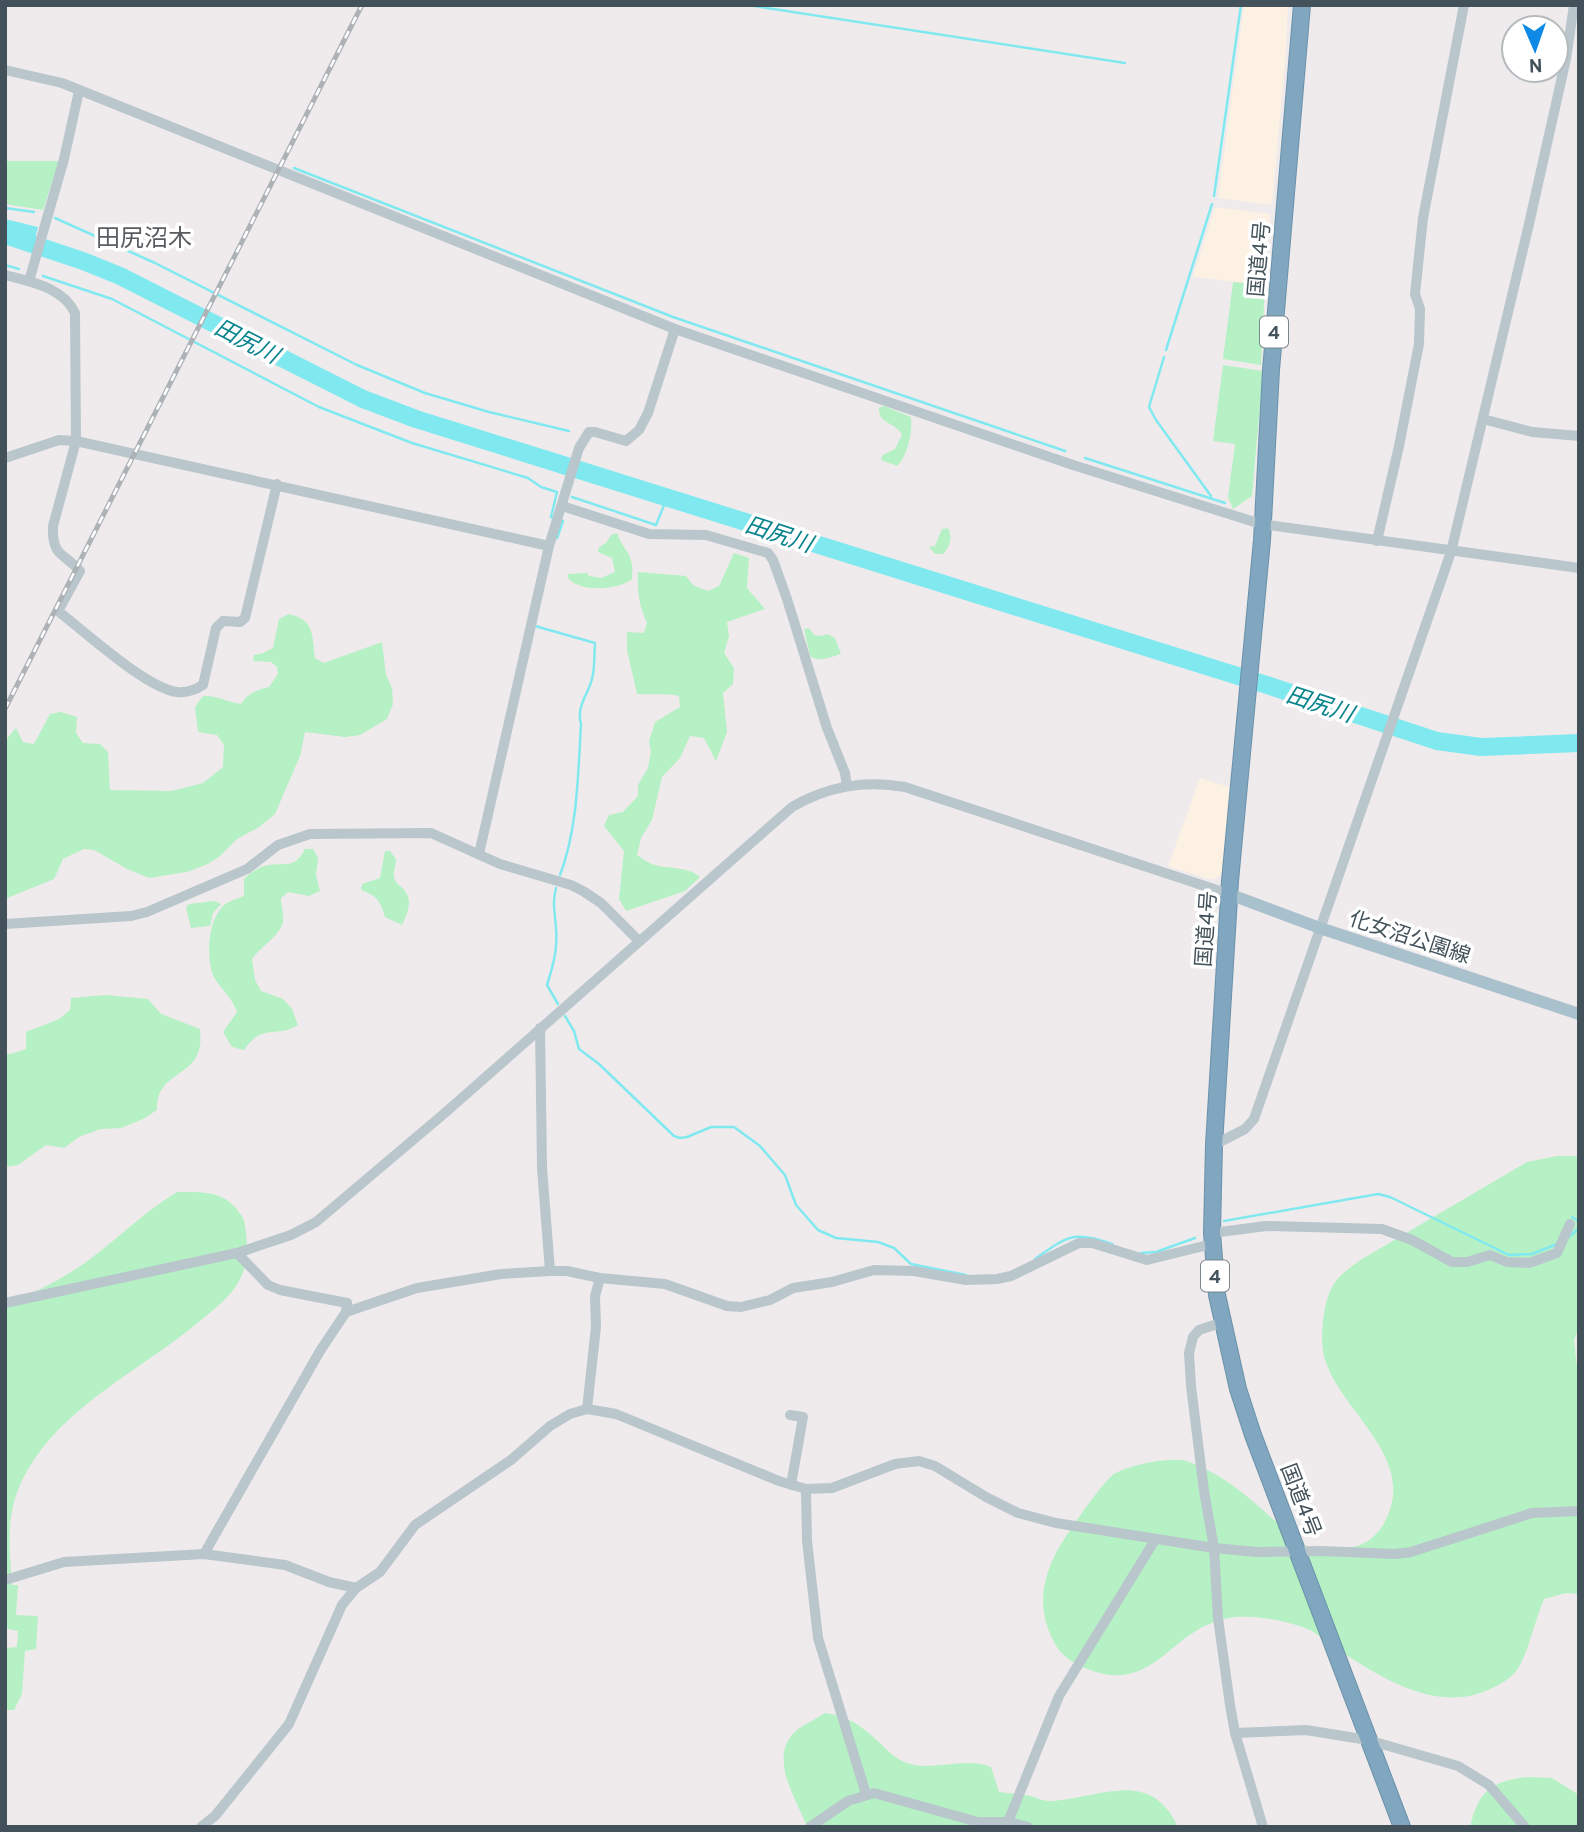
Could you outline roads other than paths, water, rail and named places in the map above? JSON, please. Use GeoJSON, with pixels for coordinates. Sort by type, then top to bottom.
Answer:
{"type":"FeatureCollection","features":[{"type":"Feature","properties":{"kind":"highway","name":"国道4号"},"geometry":{"type":"LineString","coordinates":[[1302,5],[1271,370],[1251,659],[1229,894],[1214,1145],[1212,1239],[1217,1295],[1238,1389],[1402,1827]]}},
{"type":"Feature","properties":{"kind":"main road","name":"化女沼公園線"},"geometry":{"type":"LineString","coordinates":[[1229,894],[1320,928],[1579,1014]]}},
{"type":"Feature","properties":{"kind":"street"},"geometry":{"type":"LineString","coordinates":[[1377,541],[1419,344],[1420,309],[1415,294],[1423,218],[1464,5]]}},
{"type":"Feature","properties":{"kind":"street"},"geometry":{"type":"LineString","coordinates":[[1214,1145],[1245,1129],[1254,1119],[1451,552],[1574,46],[1574,5]]}},
{"type":"Feature","properties":{"kind":"street"},"geometry":{"type":"LineString","coordinates":[[5,70],[37,76],[79,91],[675,329],[1073,465],[1261,524],[1579,568]]}},
{"type":"Feature","properties":{"kind":"street"},"geometry":{"type":"LineString","coordinates":[[29,281],[64,159],[79,91]]}},
{"type":"Feature","properties":{"kind":"street"},"geometry":{"type":"LineString","coordinates":[[5,275],[40,284],[69,299],[75,313],[76,440],[53,526],[53,537],[58,554],[80,572],[58,611],[151,683],[176,692],[188,692],[203,685],[216,628],[223,621],[240,622],[245,618],[276,484]]}},
{"type":"Feature","properties":{"kind":"street"},"geometry":{"type":"LineString","coordinates":[[479,854],[549,546],[579,448],[589,432],[626,441],[639,430],[648,413],[675,329]]}},
{"type":"Feature","properties":{"kind":"street"},"geometry":{"type":"LineString","coordinates":[[1483,419],[1532,432],[1579,436]]}},
{"type":"Feature","properties":{"kind":"street"},"geometry":{"type":"LineString","coordinates":[[5,458],[59,440],[76,440],[549,546]]}},
{"type":"Feature","properties":{"kind":"street"},"geometry":{"type":"LineString","coordinates":[[562,506],[649,534],[706,535],[768,553],[788,599],[847,786]]}},
{"type":"Feature","properties":{"kind":"street"},"geometry":{"type":"LineString","coordinates":[[5,1303],[237,1253],[291,1235],[316,1222],[394,1157],[793,807],[812,795],[847,786],[877,784],[905,787],[1229,894]]}},
{"type":"Feature","properties":{"kind":"street"},"geometry":{"type":"LineString","coordinates":[[5,924],[131,916],[147,912],[247,869],[278,845],[310,834],[431,833],[500,864],[583,891],[601,903],[639,941]]}},
{"type":"Feature","properties":{"kind":"street"},"geometry":{"type":"LineString","coordinates":[[540,1028],[542,1168],[550,1271]]}},
{"type":"Feature","properties":{"kind":"street"},"geometry":{"type":"LineString","coordinates":[[346,1312],[417,1288],[501,1274],[550,1271],[664,1284],[727,1306],[741,1307],[770,1300],[793,1288],[832,1282],[874,1269],[914,1271],[966,1280],[997,1279],[1011,1276],[1079,1243],[1092,1243],[1147,1260],[1212,1239],[1266,1226],[1382,1229],[1397,1233],[1452,1262],[1468,1262],[1490,1255],[1507,1262],[1529,1263],[1558,1253],[1570,1224]]}},
{"type":"Feature","properties":{"kind":"street"},"geometry":{"type":"LineString","coordinates":[[204,1554],[320,1351],[346,1312],[347,1303],[280,1290],[268,1285],[237,1253]]}},
{"type":"Feature","properties":{"kind":"street"},"geometry":{"type":"LineString","coordinates":[[587,1409],[596,1327],[595,1296],[600,1278]]}},
{"type":"Feature","properties":{"kind":"street"},"geometry":{"type":"LineString","coordinates":[[1223,1322],[1199,1331],[1193,1337],[1189,1353],[1204,1491],[1214,1548],[1218,1618],[1235,1732],[1263,1827]]}},
{"type":"Feature","properties":{"kind":"street"},"geometry":{"type":"LineString","coordinates":[[201,1827],[215,1816],[289,1724],[342,1605],[356,1588],[380,1572],[415,1525],[511,1460],[550,1426],[570,1413],[587,1409],[616,1414],[806,1489],[832,1488],[895,1464],[919,1461],[935,1466],[1018,1513],[1056,1523],[1214,1548],[1395,1554],[1411,1552],[1532,1513],[1579,1511]]}},
{"type":"Feature","properties":{"kind":"street"},"geometry":{"type":"LineString","coordinates":[[790,1415],[803,1418],[791,1485]]}},
{"type":"Feature","properties":{"kind":"street"},"geometry":{"type":"LineString","coordinates":[[806,1489],[807,1541],[818,1638],[866,1794]]}},
{"type":"Feature","properties":{"kind":"street"},"geometry":{"type":"LineString","coordinates":[[1008,1822],[1059,1696],[1156,1540]]}},
{"type":"Feature","properties":{"kind":"street"},"geometry":{"type":"LineString","coordinates":[[5,1580],[72,1561],[204,1554],[285,1565],[329,1582],[356,1588]]}},
{"type":"Feature","properties":{"kind":"street"},"geometry":{"type":"LineString","coordinates":[[1235,1732],[1306,1730],[1368,1740],[1458,1766],[1489,1785],[1525,1827]]}},
{"type":"Feature","properties":{"kind":"street"},"geometry":{"type":"LineString","coordinates":[[810,1827],[848,1801],[866,1794],[881,1794],[978,1822],[1008,1822],[1028,1827]]}},
{"type":"Feature","properties":{"kind":"water"},"geometry":{"type":"Polygon","coordinates":[[[5,219],[38,227],[32,249],[5,242],[5,219]]]}},
{"type":"Feature","properties":{"kind":"waterway"},"geometry":{"type":"LineString","coordinates":[[748,5],[1125,63]]}},
{"type":"Feature","properties":{"kind":"waterway"},"geometry":{"type":"LineString","coordinates":[[1214,196],[1241,5]]}},
{"type":"Feature","properties":{"kind":"waterway"},"geometry":{"type":"LineString","coordinates":[[294,168],[673,317],[1065,451]]}},
{"type":"Feature","properties":{"kind":"waterway"},"geometry":{"type":"LineString","coordinates":[[1166,350],[1212,204]]}},
{"type":"Feature","properties":{"kind":"waterway"},"geometry":{"type":"LineString","coordinates":[[5,208],[34,212]]}},
{"type":"Feature","properties":{"kind":"waterway"},"geometry":{"type":"LineString","coordinates":[[55,218],[155,263],[357,365],[425,393],[569,431]]}},
{"type":"Feature","properties":{"kind":"waterway","name":"田尻川"},"geometry":{"type":"LineString","coordinates":[[5,235],[120,276],[363,399],[416,419],[1270,686],[1437,741],[1481,747],[1579,743]]}},
{"type":"Feature","properties":{"kind":"waterway"},"geometry":{"type":"LineString","coordinates":[[5,265],[19,269]]}},
{"type":"Feature","properties":{"kind":"waterway"},"geometry":{"type":"LineString","coordinates":[[43,276],[112,299],[319,407],[412,443],[528,478],[541,487],[557,492],[551,517],[554,518]]}},
{"type":"Feature","properties":{"kind":"waterway"},"geometry":{"type":"LineString","coordinates":[[1164,357],[1149,407],[1211,496]]}},
{"type":"Feature","properties":{"kind":"waterway"},"geometry":{"type":"LineString","coordinates":[[1085,458],[1225,503]]}},
{"type":"Feature","properties":{"kind":"waterway"},"geometry":{"type":"LineString","coordinates":[[572,497],[656,525],[667,498]]}},
{"type":"Feature","properties":{"kind":"waterway"},"geometry":{"type":"LineString","coordinates":[[557,538],[563,521]]}},
{"type":"Feature","properties":{"kind":"waterway"},"geometry":{"type":"LineString","coordinates":[[535,626],[595,643],[593,675],[580,712],[574,819],[560,875]]}},
{"type":"Feature","properties":{"kind":"waterway"},"geometry":{"type":"LineString","coordinates":[[556,888],[556,943],[547,985],[558,1004]]}},
{"type":"Feature","properties":{"kind":"waterway"},"geometry":{"type":"LineString","coordinates":[[565,1016],[574,1031],[579,1049],[599,1064],[674,1136],[687,1137],[711,1127],[734,1127],[760,1146],[785,1175],[796,1205],[818,1230],[836,1238],[878,1242],[894,1248],[911,1264],[966,1275]]}},
{"type":"Feature","properties":{"kind":"waterway"},"geometry":{"type":"LineString","coordinates":[[1224,1221],[1378,1194],[1390,1197],[1509,1255],[1532,1254],[1557,1244]]}},
{"type":"Feature","properties":{"kind":"waterway"},"geometry":{"type":"LineString","coordinates":[[1572,1217],[1579,1221]]}},
{"type":"Feature","properties":{"kind":"waterway"},"geometry":{"type":"LineString","coordinates":[[1568,1238],[1579,1228]]}},
{"type":"Feature","properties":{"kind":"waterway"},"geometry":{"type":"LineString","coordinates":[[1035,1259],[1071,1238],[1088,1237],[1112,1244]]}},
{"type":"Feature","properties":{"kind":"waterway"},"geometry":{"type":"LineString","coordinates":[[1141,1253],[1156,1252],[1195,1238]]}},
{"type":"Feature","properties":{"kind":"railway"},"geometry":{"type":"LineString","coordinates":[[5,709],[362,5]]}},
{"type":"Feature","properties":{"kind":"district","name":"田尻沼木"},"geometry":{"type":"Point","coordinates":[144,238]}}]}
